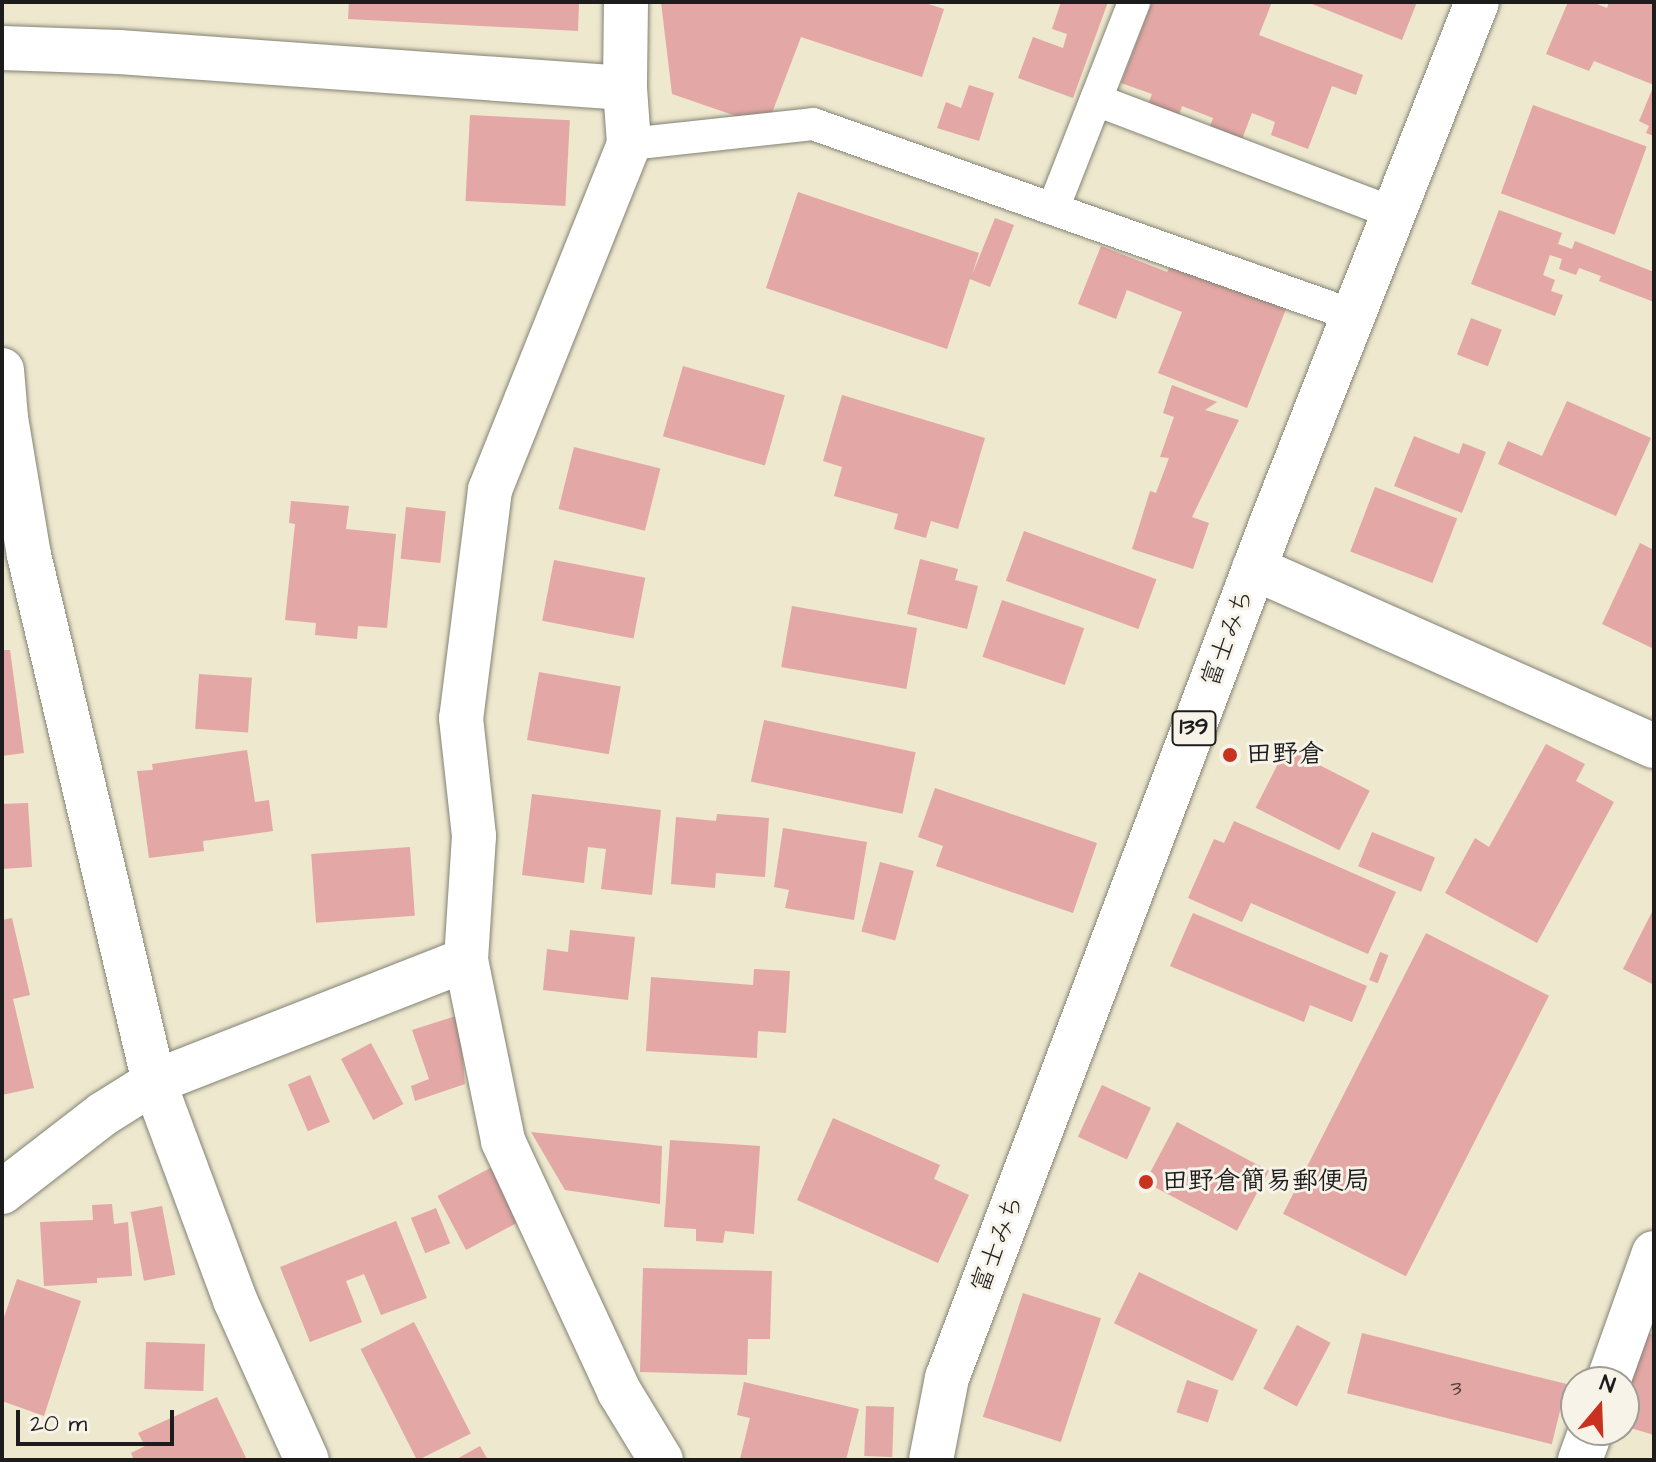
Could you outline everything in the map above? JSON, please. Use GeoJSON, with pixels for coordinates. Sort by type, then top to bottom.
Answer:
{"type":"FeatureCollection","features":[{"type":"Feature","properties":{"kind":"main road"},"geometry":{"type":"LineString","coordinates":[[626,2],[625,88],[629,144],[490,490],[461,718],[474,836],[466,960],[503,1141],[619,1391],[661,1460]]}},
{"type":"Feature","properties":{"kind":"main road","name":"富士みち"},"geometry":{"type":"LineString","coordinates":[[931,1460],[947,1378],[1254,568],[1477,2]]}},
{"type":"Feature","properties":{"kind":"main road"},"geometry":{"type":"LineString","coordinates":[[2,48],[135,53],[625,88]]}},
{"type":"Feature","properties":{"kind":"main road"},"geometry":{"type":"LineString","coordinates":[[2,370],[6,418],[29,555],[154,1082],[235,1300],[307,1460]]}},
{"type":"Feature","properties":{"kind":"main road"},"geometry":{"type":"LineString","coordinates":[[1254,568],[1654,746]]}},
{"type":"Feature","properties":{"kind":"main road"},"geometry":{"type":"LineString","coordinates":[[2,1192],[103,1114],[154,1082],[466,960]]}},
{"type":"Feature","properties":{"kind":"main road"},"geometry":{"type":"LineString","coordinates":[[1614,1366],[1654,1253]]}},
{"type":"Feature","properties":{"kind":"lane"},"geometry":{"type":"LineString","coordinates":[[1053,209],[1134,2]]}},
{"type":"Feature","properties":{"kind":"lane"},"geometry":{"type":"LineString","coordinates":[[1096,100],[1393,213]]}},
{"type":"Feature","properties":{"kind":"lane"},"geometry":{"type":"LineString","coordinates":[[629,144],[813,124],[1352,315]]}},
{"type":"Feature","properties":{"kind":"building"},"geometry":{"type":"Polygon","coordinates":[[[349,2],[579,2],[578,31],[348,19],[349,2]]]}},
{"type":"Feature","properties":{"kind":"building"},"geometry":{"type":"Polygon","coordinates":[[[661,2],[922,2],[944,9],[922,77],[801,37],[772,113],[736,116],[672,94],[661,2]]]}},
{"type":"Feature","properties":{"kind":"building"},"geometry":{"type":"Polygon","coordinates":[[[1061,2],[1108,2],[1073,98],[1018,78],[1033,37],[1063,48],[1067,34],[1052,29],[1061,2]]]}},
{"type":"Feature","properties":{"kind":"building"},"geometry":{"type":"Polygon","coordinates":[[[1152,2],[1272,2],[1259,35],[1363,75],[1356,95],[1332,86],[1308,149],[1271,135],[1275,122],[1252,113],[1242,139],[1210,127],[1213,118],[1182,106],[1179,115],[1148,104],[1152,94],[1121,83],[1152,2]]]}},
{"type":"Feature","properties":{"kind":"building"},"geometry":{"type":"Polygon","coordinates":[[[1307,2],[1417,2],[1402,40],[1307,2]]]}},
{"type":"Feature","properties":{"kind":"building"},"geometry":{"type":"Polygon","coordinates":[[[1568,2],[1592,2],[1607,8],[1609,2],[1654,2],[1654,85],[1594,61],[1589,71],[1546,54],[1568,2]]]}},
{"type":"Feature","properties":{"kind":"building"},"geometry":{"type":"Polygon","coordinates":[[[969,85],[994,93],[979,141],[937,128],[946,102],[961,108],[969,85]]]}},
{"type":"Feature","properties":{"kind":"building"},"geometry":{"type":"Polygon","coordinates":[[[1654,85],[1654,136],[1646,133],[1649,126],[1639,121],[1654,85]]]}},
{"type":"Feature","properties":{"kind":"building"},"geometry":{"type":"Polygon","coordinates":[[[1533,105],[1647,146],[1615,235],[1501,193],[1533,105]]]}},
{"type":"Feature","properties":{"kind":"building"},"geometry":{"type":"Polygon","coordinates":[[[470,115],[570,120],[565,206],[465,201],[470,115]]]}},
{"type":"Feature","properties":{"kind":"building"},"geometry":{"type":"Polygon","coordinates":[[[798,192],[979,253],[972,275],[995,218],[1014,225],[990,287],[970,279],[947,349],[766,288],[798,192]]]}},
{"type":"Feature","properties":{"kind":"building"},"geometry":{"type":"Polygon","coordinates":[[[1499,210],[1562,233],[1558,244],[1572,249],[1575,241],[1654,272],[1654,302],[1599,281],[1601,276],[1579,268],[1576,275],[1559,269],[1562,259],[1550,255],[1543,275],[1555,280],[1551,291],[1563,295],[1555,316],[1471,284],[1499,210]]]}},
{"type":"Feature","properties":{"kind":"building"},"geometry":{"type":"Polygon","coordinates":[[[1101,246],[1167,272],[1171,264],[1286,309],[1247,408],[1158,373],[1182,312],[1127,290],[1116,319],[1078,304],[1101,246]]]}},
{"type":"Feature","properties":{"kind":"building"},"geometry":{"type":"Polygon","coordinates":[[[1471,318],[1502,330],[1488,366],[1457,354],[1471,318]]]}},
{"type":"Feature","properties":{"kind":"building"},"geometry":{"type":"Polygon","coordinates":[[[683,366],[785,395],[765,465],[663,436],[683,366]]]}},
{"type":"Feature","properties":{"kind":"building"},"geometry":{"type":"Polygon","coordinates":[[[1172,385],[1217,402],[1205,410],[1239,420],[1192,517],[1209,523],[1193,569],[1132,549],[1150,491],[1156,493],[1169,458],[1160,457],[1174,417],[1163,413],[1172,385]]]}},
{"type":"Feature","properties":{"kind":"building"},"geometry":{"type":"Polygon","coordinates":[[[842,395],[985,438],[958,529],[931,521],[926,538],[894,529],[898,514],[834,496],[842,467],[823,461],[842,395]]]}},
{"type":"Feature","properties":{"kind":"building"},"geometry":{"type":"Polygon","coordinates":[[[1567,401],[1651,438],[1616,516],[1498,464],[1508,441],[1542,456],[1567,401]]]}},
{"type":"Feature","properties":{"kind":"building"},"geometry":{"type":"Polygon","coordinates":[[[1414,436],[1459,454],[1463,443],[1486,452],[1462,513],[1394,486],[1414,436]]]}},
{"type":"Feature","properties":{"kind":"building"},"geometry":{"type":"Polygon","coordinates":[[[574,447],[660,469],[645,531],[559,509],[574,447]]]}},
{"type":"Feature","properties":{"kind":"building"},"geometry":{"type":"Polygon","coordinates":[[[1375,487],[1457,519],[1432,583],[1350,551],[1375,487]]]}},
{"type":"Feature","properties":{"kind":"building"},"geometry":{"type":"Polygon","coordinates":[[[291,501],[349,506],[346,529],[396,534],[387,628],[358,626],[357,639],[315,635],[316,623],[285,620],[295,524],[289,523],[291,501]]]}},
{"type":"Feature","properties":{"kind":"building"},"geometry":{"type":"Polygon","coordinates":[[[406,507],[446,511],[440,563],[401,559],[406,507]]]}},
{"type":"Feature","properties":{"kind":"building"},"geometry":{"type":"Polygon","coordinates":[[[1024,531],[1156,579],[1138,629],[1006,581],[1024,531]]]}},
{"type":"Feature","properties":{"kind":"building"},"geometry":{"type":"Polygon","coordinates":[[[1640,543],[1654,550],[1654,649],[1602,624],[1640,543]]]}},
{"type":"Feature","properties":{"kind":"building"},"geometry":{"type":"Polygon","coordinates":[[[920,559],[958,569],[955,580],[978,586],[967,629],[907,614],[920,559]]]}},
{"type":"Feature","properties":{"kind":"building"},"geometry":{"type":"Polygon","coordinates":[[[554,560],[645,578],[633,639],[542,621],[554,560]]]}},
{"type":"Feature","properties":{"kind":"building"},"geometry":{"type":"Polygon","coordinates":[[[1002,600],[1084,628],[1065,685],[982,657],[1002,600]]]}},
{"type":"Feature","properties":{"kind":"building"},"geometry":{"type":"Polygon","coordinates":[[[792,606],[917,628],[906,689],[781,667],[792,606]]]}},
{"type":"Feature","properties":{"kind":"building"},"geometry":{"type":"Polygon","coordinates":[[[2,650],[10,650],[24,753],[2,756],[2,650]]]}},
{"type":"Feature","properties":{"kind":"building"},"geometry":{"type":"Polygon","coordinates":[[[539,672],[621,686],[609,754],[527,740],[539,672]]]}},
{"type":"Feature","properties":{"kind":"building"},"geometry":{"type":"Polygon","coordinates":[[[199,674],[252,678],[248,733],[195,729],[199,674]]]}},
{"type":"Feature","properties":{"kind":"building"},"geometry":{"type":"Polygon","coordinates":[[[764,720],[916,752],[903,814],[751,782],[764,720]]]}},
{"type":"Feature","properties":{"kind":"building"},"geometry":{"type":"Polygon","coordinates":[[[1546,744],[1585,764],[1576,781],[1614,802],[1537,943],[1445,893],[1475,838],[1489,847],[1546,744]]]}},
{"type":"Feature","properties":{"kind":"building"},"geometry":{"type":"Polygon","coordinates":[[[1286,748],[1370,791],[1339,850],[1256,808],[1286,748]]]}},
{"type":"Feature","properties":{"kind":"building"},"geometry":{"type":"Polygon","coordinates":[[[247,750],[255,802],[269,800],[273,831],[203,841],[204,851],[149,858],[137,771],[153,770],[152,764],[247,750]]]}},
{"type":"Feature","properties":{"kind":"building"},"geometry":{"type":"Polygon","coordinates":[[[935,788],[1097,843],[1073,913],[936,866],[943,846],[918,837],[935,788]]]}},
{"type":"Feature","properties":{"kind":"building"},"geometry":{"type":"Polygon","coordinates":[[[532,794],[661,810],[652,895],[601,889],[606,849],[588,847],[584,883],[522,875],[532,794]]]}},
{"type":"Feature","properties":{"kind":"building"},"geometry":{"type":"Polygon","coordinates":[[[28,803],[32,867],[2,869],[2,804],[28,803]]]}},
{"type":"Feature","properties":{"kind":"building"},"geometry":{"type":"Polygon","coordinates":[[[717,814],[769,818],[765,877],[716,873],[715,888],[671,884],[676,817],[716,821],[717,814]]]}},
{"type":"Feature","properties":{"kind":"building"},"geometry":{"type":"Polygon","coordinates":[[[1234,821],[1396,892],[1368,954],[1251,903],[1242,922],[1188,898],[1214,839],[1224,843],[1234,821]]]}},
{"type":"Feature","properties":{"kind":"building"},"geometry":{"type":"Polygon","coordinates":[[[783,828],[867,842],[854,920],[785,908],[789,890],[774,887],[783,828]]]}},
{"type":"Feature","properties":{"kind":"building"},"geometry":{"type":"Polygon","coordinates":[[[1372,832],[1435,857],[1421,892],[1358,866],[1372,832]]]}},
{"type":"Feature","properties":{"kind":"building"},"geometry":{"type":"Polygon","coordinates":[[[410,847],[415,916],[316,923],[311,854],[410,847]]]}},
{"type":"Feature","properties":{"kind":"building"},"geometry":{"type":"Polygon","coordinates":[[[880,862],[914,871],[895,941],[861,932],[880,862]]]}},
{"type":"Feature","properties":{"kind":"building"},"geometry":{"type":"Polygon","coordinates":[[[1654,908],[1654,985],[1623,969],[1654,908]]]}},
{"type":"Feature","properties":{"kind":"building"},"geometry":{"type":"Polygon","coordinates":[[[1193,913],[1367,986],[1352,1022],[1310,1005],[1304,1022],[1170,966],[1193,913]]]}},
{"type":"Feature","properties":{"kind":"building"},"geometry":{"type":"Polygon","coordinates":[[[12,918],[30,995],[13,999],[34,1088],[2,1095],[2,920],[12,918]]]}},
{"type":"Feature","properties":{"kind":"building"},"geometry":{"type":"Polygon","coordinates":[[[570,930],[635,937],[628,1000],[543,990],[547,949],[568,952],[570,930]]]}},
{"type":"Feature","properties":{"kind":"building"},"geometry":{"type":"Polygon","coordinates":[[[1426,933],[1549,996],[1406,1276],[1283,1214],[1426,933]]]}},
{"type":"Feature","properties":{"kind":"building"},"geometry":{"type":"Polygon","coordinates":[[[1380,952],[1388,955],[1378,983],[1369,980],[1380,952]]]}},
{"type":"Feature","properties":{"kind":"building"},"geometry":{"type":"Polygon","coordinates":[[[754,969],[790,971],[786,1033],[758,1031],[757,1058],[646,1051],[651,977],[753,985],[754,969]]]}},
{"type":"Feature","properties":{"kind":"building"},"geometry":{"type":"Polygon","coordinates":[[[459,1015],[465,1084],[415,1101],[411,1086],[429,1079],[412,1030],[459,1015]]]}},
{"type":"Feature","properties":{"kind":"building"},"geometry":{"type":"Polygon","coordinates":[[[371,1043],[403,1104],[373,1120],[341,1059],[371,1043]]]}},
{"type":"Feature","properties":{"kind":"building"},"geometry":{"type":"Polygon","coordinates":[[[310,1075],[330,1122],[308,1131],[288,1084],[310,1075]]]}},
{"type":"Feature","properties":{"kind":"building"},"geometry":{"type":"Polygon","coordinates":[[[1102,1085],[1151,1108],[1127,1159],[1078,1137],[1102,1085]]]}},
{"type":"Feature","properties":{"kind":"building"},"geometry":{"type":"Polygon","coordinates":[[[833,1118],[940,1165],[934,1179],[969,1195],[938,1263],[797,1200],[833,1118]]]}},
{"type":"Feature","properties":{"kind":"building"},"geometry":{"type":"Polygon","coordinates":[[[1177,1122],[1269,1171],[1237,1231],[1145,1182],[1177,1122]]]}},
{"type":"Feature","properties":{"kind":"building"},"geometry":{"type":"Polygon","coordinates":[[[531,1132],[662,1146],[660,1204],[565,1190],[531,1132]]]}},
{"type":"Feature","properties":{"kind":"building"},"geometry":{"type":"Polygon","coordinates":[[[670,1140],[760,1146],[754,1234],[725,1231],[723,1243],[696,1241],[696,1229],[664,1227],[670,1140]]]}},
{"type":"Feature","properties":{"kind":"building"},"geometry":{"type":"Polygon","coordinates":[[[494,1166],[523,1220],[466,1250],[437,1196],[494,1166]]]}},
{"type":"Feature","properties":{"kind":"building"},"geometry":{"type":"Polygon","coordinates":[[[112,1204],[114,1224],[128,1222],[132,1276],[97,1278],[97,1283],[44,1286],[40,1222],[93,1220],[92,1205],[112,1204]]]}},
{"type":"Feature","properties":{"kind":"building"},"geometry":{"type":"Polygon","coordinates":[[[162,1206],[175,1275],[144,1281],[131,1212],[162,1206]]]}},
{"type":"Feature","properties":{"kind":"building"},"geometry":{"type":"Polygon","coordinates":[[[436,1208],[450,1243],[425,1253],[411,1218],[436,1208]]]}},
{"type":"Feature","properties":{"kind":"building"},"geometry":{"type":"Polygon","coordinates":[[[396,1221],[427,1298],[381,1315],[364,1274],[346,1281],[362,1322],[310,1342],[280,1267],[396,1221]]]}},
{"type":"Feature","properties":{"kind":"building"},"geometry":{"type":"Polygon","coordinates":[[[643,1268],[772,1271],[770,1339],[748,1339],[747,1375],[640,1372],[643,1268]]]}},
{"type":"Feature","properties":{"kind":"building"},"geometry":{"type":"Polygon","coordinates":[[[1139,1272],[1258,1330],[1233,1381],[1114,1323],[1139,1272]]]}},
{"type":"Feature","properties":{"kind":"building"},"geometry":{"type":"Polygon","coordinates":[[[17,1279],[81,1301],[44,1416],[2,1401],[2,1323],[17,1279]]]}},
{"type":"Feature","properties":{"kind":"building"},"geometry":{"type":"Polygon","coordinates":[[[1023,1293],[1101,1318],[1061,1442],[983,1417],[1023,1293]]]}},
{"type":"Feature","properties":{"kind":"building"},"geometry":{"type":"Polygon","coordinates":[[[414,1322],[471,1433],[417,1460],[361,1349],[414,1322]]]}},
{"type":"Feature","properties":{"kind":"building"},"geometry":{"type":"Polygon","coordinates":[[[1297,1325],[1331,1343],[1297,1406],[1263,1389],[1297,1325]]]}},
{"type":"Feature","properties":{"kind":"building"},"geometry":{"type":"Polygon","coordinates":[[[1646,1332],[1654,1335],[1654,1435],[1640,1431],[1640,1366],[1635,1366],[1646,1332]]]}},
{"type":"Feature","properties":{"kind":"building"},"geometry":{"type":"Polygon","coordinates":[[[1362,1333],[1560,1382],[1560,1411],[1552,1444],[1347,1393],[1362,1333]]]}},
{"type":"Feature","properties":{"kind":"building"},"geometry":{"type":"Polygon","coordinates":[[[146,1342],[205,1344],[203,1391],[144,1389],[146,1342]]]}},
{"type":"Feature","properties":{"kind":"building"},"geometry":{"type":"Polygon","coordinates":[[[1187,1380],[1218,1390],[1208,1423],[1176,1412],[1187,1380]]]}},
{"type":"Feature","properties":{"kind":"building"},"geometry":{"type":"Polygon","coordinates":[[[744,1382],[859,1409],[846,1460],[740,1459],[750,1418],[737,1415],[744,1382]]]}},
{"type":"Feature","properties":{"kind":"building"},"geometry":{"type":"Polygon","coordinates":[[[217,1397],[247,1460],[134,1460],[131,1453],[145,1446],[138,1433],[217,1397]]]}},
{"type":"Feature","properties":{"kind":"building"},"geometry":{"type":"Polygon","coordinates":[[[866,1406],[894,1407],[892,1457],[864,1456],[866,1406]]]}},
{"type":"Feature","properties":{"kind":"building"},"geometry":{"type":"Polygon","coordinates":[[[480,1446],[488,1460],[455,1460],[480,1446]]]}},
{"type":"Feature","properties":{"kind":"place","name":"田野倉"},"geometry":{"type":"Point","coordinates":[1230,755]}},
{"type":"Feature","properties":{"kind":"place","name":"田野倉簡易郵便局"},"geometry":{"type":"Point","coordinates":[1146,1182]}}]}
